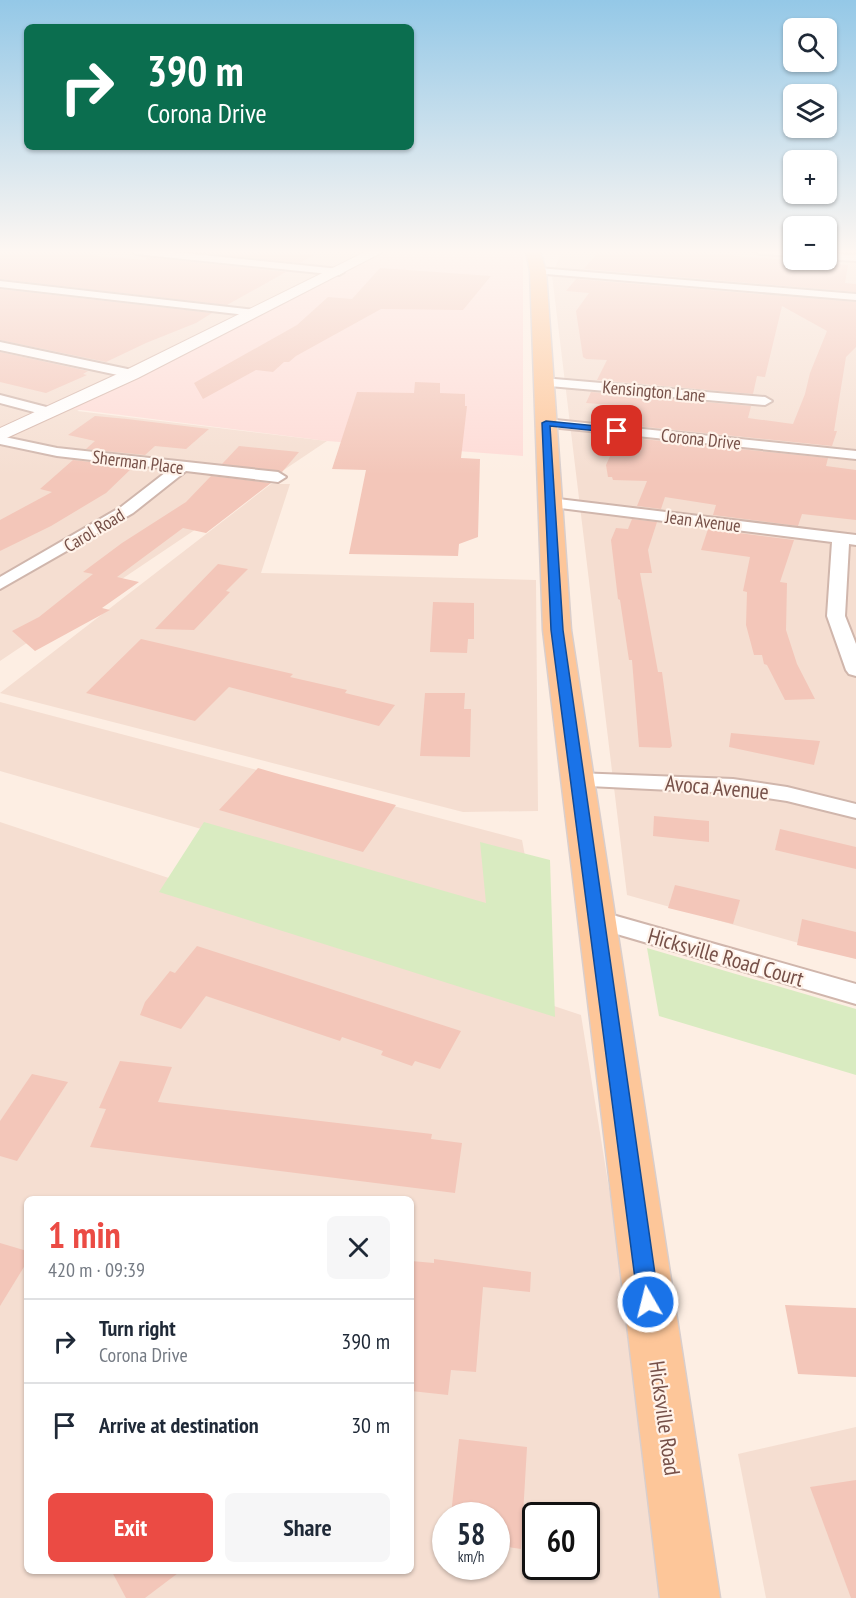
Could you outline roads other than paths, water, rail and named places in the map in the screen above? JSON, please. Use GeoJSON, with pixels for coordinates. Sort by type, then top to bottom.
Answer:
{"type":"FeatureCollection","features":[{"type":"Feature","properties":{"kind":"main road"},"geometry":{"type":"LineString","coordinates":[[0,437],[230,326]]}},
{"type":"Feature","properties":{"kind":"main road","name":"Hicksville Road"},"geometry":{"type":"LineString","coordinates":[[541,326],[557,630],[690,1598]]}},
{"type":"Feature","properties":{"kind":"street"},"geometry":{"type":"LineString","coordinates":[[0,346],[132,374]]}},
{"type":"Feature","properties":{"kind":"street","name":"Kensington Lane"},"geometry":{"type":"LineString","coordinates":[[543,381],[765,401]]}},
{"type":"Feature","properties":{"kind":"street"},"geometry":{"type":"LineString","coordinates":[[0,399],[49,412]]}},
{"type":"Feature","properties":{"kind":"street","name":"Corona Drive"},"geometry":{"type":"LineString","coordinates":[[546,423],[856,455]]}},
{"type":"Feature","properties":{"kind":"street","name":"Sherman Place"},"geometry":{"type":"LineString","coordinates":[[0,437],[57,452],[278,477]]}},
{"type":"Feature","properties":{"kind":"street","name":"Carol Road"},"geometry":{"type":"LineString","coordinates":[[0,584],[127,510],[182,467]]}},
{"type":"Feature","properties":{"kind":"street","name":"Jean Avenue"},"geometry":{"type":"LineString","coordinates":[[550,503],[849,540]]}},
{"type":"Feature","properties":{"kind":"street"},"geometry":{"type":"LineString","coordinates":[[849,540],[836,616],[856,670]]}},
{"type":"Feature","properties":{"kind":"street","name":"Avoca Avenue"},"geometry":{"type":"LineString","coordinates":[[576,780],[733,786],[787,794],[856,811]]}},
{"type":"Feature","properties":{"kind":"street","name":"Hicksville Road Court"},"geometry":{"type":"LineString","coordinates":[[595,919],[856,994]]}}]}
